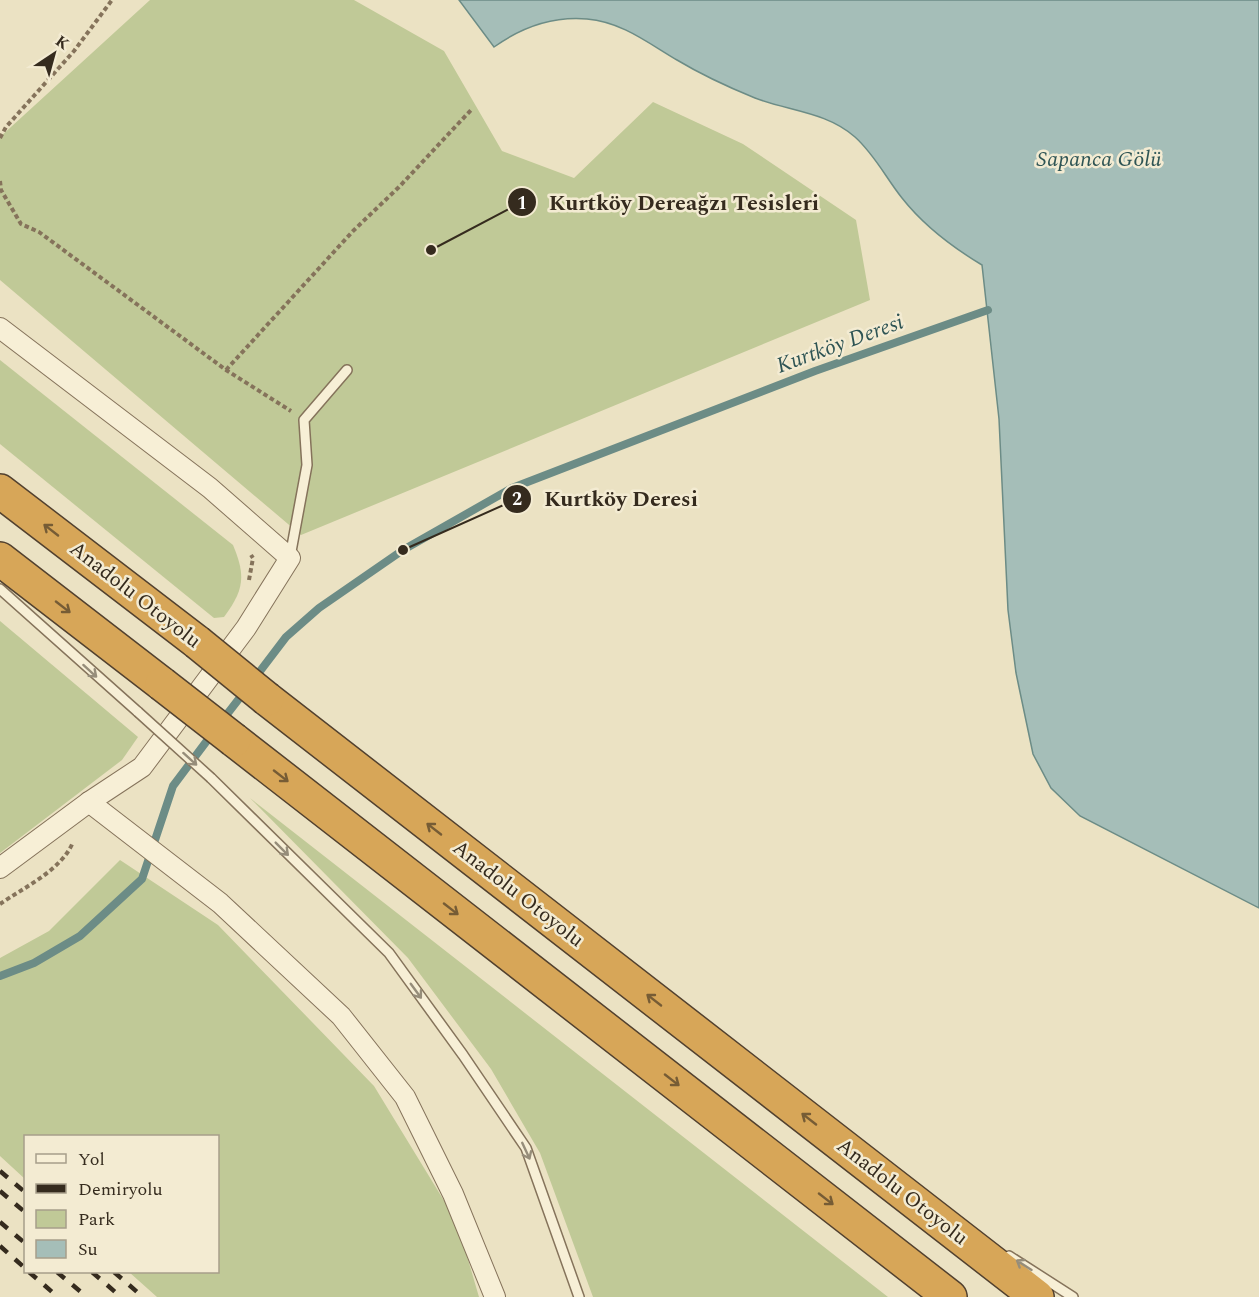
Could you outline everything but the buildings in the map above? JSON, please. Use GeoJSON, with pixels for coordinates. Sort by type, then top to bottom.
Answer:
{"type":"FeatureCollection","features":[{"type":"Feature","properties":{"kind":"highway","name":"Anadolu Otoyolu"},"geometry":{"type":"LineString","coordinates":[[0,491],[1037,1297]]}},
{"type":"Feature","properties":{"kind":"highway"},"geometry":{"type":"LineString","coordinates":[[0,559],[950,1297]]}},
{"type":"Feature","properties":{"kind":"street"},"geometry":{"type":"LineString","coordinates":[[0,328],[210,489],[290,558],[246,628],[142,767],[89,802],[0,868]]}},
{"type":"Feature","properties":{"kind":"street"},"geometry":{"type":"LineString","coordinates":[[89,802],[220,903],[341,1016],[405,1097],[453,1194],[495,1297]]}},
{"type":"Feature","properties":{"kind":"lane"},"geometry":{"type":"LineString","coordinates":[[290,558],[307,465],[304,420],[346,370]]}},
{"type":"Feature","properties":{"kind":"lane"},"geometry":{"type":"LineString","coordinates":[[0,590],[211,778],[388,953],[463,1055],[526,1148],[579,1297]]}},
{"type":"Feature","properties":{"kind":"lane"},"geometry":{"type":"LineString","coordinates":[[860,1159],[967,1228]]}},
{"type":"Feature","properties":{"kind":"lane"},"geometry":{"type":"LineString","coordinates":[[996,1247],[1073,1297]]}},
{"type":"Feature","properties":{"kind":"path"},"geometry":{"type":"LineString","coordinates":[[0,138],[6,127],[74,51],[112,0]]}},
{"type":"Feature","properties":{"kind":"path"},"geometry":{"type":"LineString","coordinates":[[226,370],[353,231],[399,187],[471,110]]}},
{"type":"Feature","properties":{"kind":"path"},"geometry":{"type":"LineString","coordinates":[[0,181],[1,190],[21,224],[39,232],[116,286],[226,370],[304,420]]}},
{"type":"Feature","properties":{"kind":"path"},"geometry":{"type":"LineString","coordinates":[[0,904],[53,867],[70,850]]}},
{"type":"Feature","properties":{"kind":"green space"},"geometry":{"type":"Polygon","coordinates":[[[150,0],[354,0],[444,51],[502,151],[574,178],[653,102],[743,144],[856,220],[870,300],[301,535],[0,280],[0,137],[150,0]]]}},
{"type":"Feature","properties":{"kind":"green space"},"geometry":{"type":"Polygon","coordinates":[[[0,360],[233,545],[240,566],[241,582],[236,599],[224,617],[214,618],[0,444],[0,360]]]}},
{"type":"Feature","properties":{"kind":"green space"},"geometry":{"type":"Polygon","coordinates":[[[0,621],[138,737],[122,760],[0,853],[0,621]]]}},
{"type":"Feature","properties":{"kind":"green space"},"geometry":{"type":"Polygon","coordinates":[[[250,798],[888,1297],[593,1297],[540,1153],[491,1069],[408,958],[250,798]]]}},
{"type":"Feature","properties":{"kind":"green space"},"geometry":{"type":"Polygon","coordinates":[[[120,860],[218,925],[374,1086],[457,1222],[479,1297],[157,1297],[130,1273],[219,1273],[219,1135],[24,1135],[24,1178],[0,1156],[0,958],[49,931],[120,860]]]}},
{"type":"Feature","properties":{"kind":"water","name":"Sapanca Gölü"},"geometry":{"type":"Polygon","coordinates":[[[459,0],[1259,0],[1259,908],[1080,816],[1051,788],[1033,754],[1016,673],[1008,610],[999,419],[982,265],[929,227],[902,198],[862,144],[832,122],[735,90],[696,71],[634,34],[600,21],[562,19],[550,21],[515,34],[494,47],[459,0]]]}},
{"type":"Feature","properties":{"kind":"waterway","name":"Kurtköy Deresi"},"geometry":{"type":"LineString","coordinates":[[254,679],[286,637],[319,608],[403,550],[512,488],[815,371],[988,310]]}},
{"type":"Feature","properties":{"kind":"waterway","name":"Kurtköy Deresi"},"geometry":{"type":"LineString","coordinates":[[221,722],[245,691]]}},
{"type":"Feature","properties":{"kind":"waterway","name":"Kurtköy Deresi"},"geometry":{"type":"LineString","coordinates":[[0,976],[34,963],[80,936],[142,879],[173,786],[212,734]]}},
{"type":"Feature","properties":{"kind":"railway"},"geometry":{"type":"LineString","coordinates":[[0,1171],[24,1191]]}},
{"type":"Feature","properties":{"kind":"railway"},"geometry":{"type":"LineString","coordinates":[[0,1191],[24,1211]]}},
{"type":"Feature","properties":{"kind":"railway"},"geometry":{"type":"LineString","coordinates":[[0,1222],[24,1242]]}},
{"type":"Feature","properties":{"kind":"railway"},"geometry":{"type":"LineString","coordinates":[[0,1246],[24,1267]]}},
{"type":"Feature","properties":{"kind":"railway"},"geometry":{"type":"LineString","coordinates":[[30,1273],[58,1297]]}},
{"type":"Feature","properties":{"kind":"railway"},"geometry":{"type":"LineString","coordinates":[[58,1273],[87,1297]]}},
{"type":"Feature","properties":{"kind":"railway"},"geometry":{"type":"LineString","coordinates":[[93,1273],[121,1297]]}},
{"type":"Feature","properties":{"kind":"railway"},"geometry":{"type":"LineString","coordinates":[[115,1273],[143,1297]]}},
{"type":"Feature","properties":{"kind":"place","name":"Kurtköy Dereağzı Tesisleri"},"geometry":{"type":"Point","coordinates":[431,250]}},
{"type":"Feature","properties":{"kind":"place","name":"Kurtköy Deresi"},"geometry":{"type":"Point","coordinates":[403,550]}}]}
